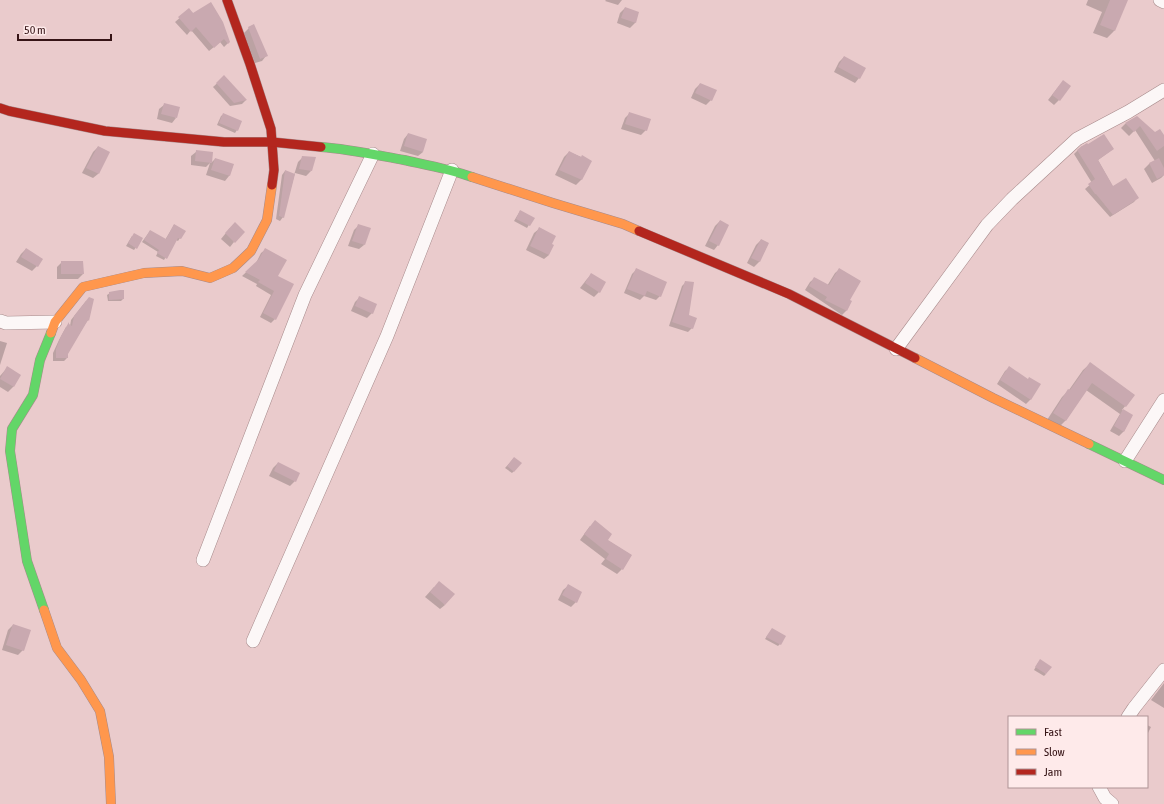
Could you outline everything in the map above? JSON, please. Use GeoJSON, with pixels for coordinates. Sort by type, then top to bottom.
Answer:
{"type":"FeatureCollection","features":[{"type":"Feature","properties":{"kind":"street"},"geometry":{"type":"LineString","coordinates":[[111,804],[109,757],[100,711],[81,680],[57,648],[27,561],[10,451],[12,429],[33,395],[40,360],[55,322],[83,287],[144,273],[182,270],[210,278],[233,268],[251,251],[267,220],[274,170],[271,129],[260,93],[227,0]]}},
{"type":"Feature","properties":{"kind":"street"},"geometry":{"type":"LineString","coordinates":[[1160,0],[1164,2]]}},
{"type":"Feature","properties":{"kind":"street"},"geometry":{"type":"LineString","coordinates":[[896,349],[987,225],[1012,199],[1077,139],[1128,112],[1164,90]]}},
{"type":"Feature","properties":{"kind":"street"},"geometry":{"type":"LineString","coordinates":[[0,108],[105,131],[174,136],[224,142],[272,142],[346,149],[373,154],[452,170],[553,203],[624,224],[789,294],[993,398],[1164,480]]}},
{"type":"Feature","properties":{"kind":"street"},"geometry":{"type":"LineString","coordinates":[[203,560],[305,295],[373,154]]}},
{"type":"Feature","properties":{"kind":"street"},"geometry":{"type":"LineString","coordinates":[[254,641],[387,336],[452,170]]}},
{"type":"Feature","properties":{"kind":"street"},"geometry":{"type":"LineString","coordinates":[[0,321],[6,323],[55,322]]}},
{"type":"Feature","properties":{"kind":"street"},"geometry":{"type":"LineString","coordinates":[[1125,461],[1164,400]]}},
{"type":"Feature","properties":{"kind":"street"},"geometry":{"type":"LineString","coordinates":[[1129,716],[1164,670]]}},
{"type":"Feature","properties":{"kind":"street"},"geometry":{"type":"LineString","coordinates":[[1100,788],[1105,798],[1112,804]]}},
{"type":"Feature","properties":{"kind":"building"},"geometry":{"type":"Polygon","coordinates":[[[1110,0],[1128,0],[1115,31],[1100,25],[1110,0]]]}},
{"type":"Feature","properties":{"kind":"building"},"geometry":{"type":"Polygon","coordinates":[[[211,2],[223,22],[230,42],[228,44],[224,39],[214,48],[196,27],[191,32],[178,17],[189,8],[193,13],[211,2]]]}},
{"type":"Feature","properties":{"kind":"building"},"geometry":{"type":"Polygon","coordinates":[[[625,7],[639,12],[636,23],[621,18],[625,7]]]}},
{"type":"Feature","properties":{"kind":"building"},"geometry":{"type":"Polygon","coordinates":[[[254,24],[268,56],[260,59],[248,27],[254,24]]]}},
{"type":"Feature","properties":{"kind":"building"},"geometry":{"type":"Polygon","coordinates":[[[844,56],[866,68],[860,79],[838,67],[844,56]]]}},
{"type":"Feature","properties":{"kind":"building"},"geometry":{"type":"Polygon","coordinates":[[[224,75],[247,100],[234,103],[216,83],[224,75]]]}},
{"type":"Feature","properties":{"kind":"building"},"geometry":{"type":"Polygon","coordinates":[[[1063,80],[1071,86],[1060,101],[1052,95],[1063,80]]]}},
{"type":"Feature","properties":{"kind":"building"},"geometry":{"type":"Polygon","coordinates":[[[700,83],[717,90],[712,101],[695,93],[700,83]]]}},
{"type":"Feature","properties":{"kind":"building"},"geometry":{"type":"Polygon","coordinates":[[[164,103],[180,107],[177,118],[161,114],[164,103]]]}},
{"type":"Feature","properties":{"kind":"building"},"geometry":{"type":"Polygon","coordinates":[[[629,112],[651,119],[647,131],[625,124],[629,112]]]}},
{"type":"Feature","properties":{"kind":"building"},"geometry":{"type":"Polygon","coordinates":[[[223,113],[242,121],[238,131],[219,123],[223,113]]]}},
{"type":"Feature","properties":{"kind":"building"},"geometry":{"type":"Polygon","coordinates":[[[1137,116],[1155,132],[1160,129],[1164,135],[1164,146],[1157,151],[1140,126],[1134,132],[1125,123],[1137,116]]]}},
{"type":"Feature","properties":{"kind":"building"},"geometry":{"type":"Polygon","coordinates":[[[408,133],[427,139],[423,152],[404,146],[408,133]]]}},
{"type":"Feature","properties":{"kind":"building"},"geometry":{"type":"Polygon","coordinates":[[[1104,134],[1114,149],[1098,160],[1113,186],[1126,178],[1139,198],[1113,215],[1088,184],[1095,179],[1077,150],[1104,134]]]}},
{"type":"Feature","properties":{"kind":"building"},"geometry":{"type":"Polygon","coordinates":[[[98,146],[110,152],[99,174],[86,168],[98,146]]]}},
{"type":"Feature","properties":{"kind":"building"},"geometry":{"type":"Polygon","coordinates":[[[196,150],[213,152],[212,163],[195,161],[196,150]]]}},
{"type":"Feature","properties":{"kind":"building"},"geometry":{"type":"Polygon","coordinates":[[[569,151],[581,157],[582,155],[592,161],[582,180],[559,170],[569,151]]]}},
{"type":"Feature","properties":{"kind":"building"},"geometry":{"type":"Polygon","coordinates":[[[302,156],[316,157],[312,171],[299,169],[302,156]]]}},
{"type":"Feature","properties":{"kind":"building"},"geometry":{"type":"Polygon","coordinates":[[[215,158],[234,164],[230,176],[211,170],[215,158]]]}},
{"type":"Feature","properties":{"kind":"building"},"geometry":{"type":"Polygon","coordinates":[[[1159,158],[1164,168],[1164,175],[1157,179],[1149,163],[1159,158]]]}},
{"type":"Feature","properties":{"kind":"building"},"geometry":{"type":"Polygon","coordinates":[[[285,170],[295,174],[284,218],[279,216],[285,170]]]}},
{"type":"Feature","properties":{"kind":"building"},"geometry":{"type":"Polygon","coordinates":[[[520,210],[535,218],[530,226],[516,219],[520,210]]]}},
{"type":"Feature","properties":{"kind":"building"},"geometry":{"type":"Polygon","coordinates":[[[720,220],[729,225],[719,246],[709,241],[720,220]]]}},
{"type":"Feature","properties":{"kind":"building"},"geometry":{"type":"Polygon","coordinates":[[[235,222],[245,232],[235,243],[225,233],[235,222]]]}},
{"type":"Feature","properties":{"kind":"building"},"geometry":{"type":"Polygon","coordinates":[[[174,224],[186,231],[181,239],[178,238],[167,259],[157,253],[159,250],[144,240],[150,230],[166,239],[174,224]]]}},
{"type":"Feature","properties":{"kind":"building"},"geometry":{"type":"Polygon","coordinates":[[[358,224],[371,228],[365,245],[352,241],[358,224]]]}},
{"type":"Feature","properties":{"kind":"building"},"geometry":{"type":"Polygon","coordinates":[[[539,227],[556,236],[552,244],[554,245],[549,255],[530,246],[539,227]]]}},
{"type":"Feature","properties":{"kind":"building"},"geometry":{"type":"Polygon","coordinates":[[[134,233],[143,238],[137,249],[128,243],[134,233]]]}},
{"type":"Feature","properties":{"kind":"building"},"geometry":{"type":"Polygon","coordinates":[[[761,239],[769,243],[760,262],[751,258],[761,239]]]}},
{"type":"Feature","properties":{"kind":"building"},"geometry":{"type":"Polygon","coordinates":[[[26,248],[43,259],[38,267],[21,257],[26,248]]]}},
{"type":"Feature","properties":{"kind":"building"},"geometry":{"type":"Polygon","coordinates":[[[265,248],[287,260],[278,276],[294,284],[276,320],[263,313],[274,291],[258,282],[260,280],[245,272],[259,259],[265,248]]]}},
{"type":"Feature","properties":{"kind":"building"},"geometry":{"type":"Polygon","coordinates":[[[61,261],[83,261],[84,274],[61,274],[61,261]]]}},
{"type":"Feature","properties":{"kind":"building"},"geometry":{"type":"Polygon","coordinates":[[[636,268],[667,282],[661,297],[647,291],[645,296],[627,289],[636,268]]]}},
{"type":"Feature","properties":{"kind":"building"},"geometry":{"type":"Polygon","coordinates":[[[839,268],[861,281],[850,300],[852,301],[847,311],[825,300],[827,297],[809,286],[814,277],[829,285],[839,268]]]}},
{"type":"Feature","properties":{"kind":"building"},"geometry":{"type":"Polygon","coordinates":[[[591,273],[606,282],[600,293],[585,283],[591,273]]]}},
{"type":"Feature","properties":{"kind":"building"},"geometry":{"type":"Polygon","coordinates":[[[685,281],[694,282],[689,315],[697,318],[693,329],[672,322],[685,281]]]}},
{"type":"Feature","properties":{"kind":"building"},"geometry":{"type":"Polygon","coordinates":[[[124,290],[124,299],[109,300],[109,292],[124,290]]]}},
{"type":"Feature","properties":{"kind":"building"},"geometry":{"type":"Polygon","coordinates":[[[359,296],[377,304],[373,314],[355,306],[359,296]]]}},
{"type":"Feature","properties":{"kind":"building"},"geometry":{"type":"Polygon","coordinates":[[[89,297],[94,299],[89,321],[88,320],[68,354],[68,358],[56,358],[56,349],[61,336],[69,322],[72,326],[74,316],[89,297]]]}},
{"type":"Feature","properties":{"kind":"building"},"geometry":{"type":"Polygon","coordinates":[[[1090,362],[1135,395],[1126,407],[1092,383],[1066,421],[1053,413],[1068,389],[1070,390],[1090,362]]]}},
{"type":"Feature","properties":{"kind":"building"},"geometry":{"type":"Polygon","coordinates":[[[7,366],[21,375],[14,387],[0,379],[7,366]]]}},
{"type":"Feature","properties":{"kind":"building"},"geometry":{"type":"Polygon","coordinates":[[[1009,366],[1028,379],[1029,377],[1041,384],[1031,400],[1000,380],[1009,366]]]}},
{"type":"Feature","properties":{"kind":"building"},"geometry":{"type":"Polygon","coordinates":[[[1123,409],[1133,415],[1124,432],[1114,426],[1123,409]]]}},
{"type":"Feature","properties":{"kind":"building"},"geometry":{"type":"Polygon","coordinates":[[[514,457],[522,463],[514,472],[507,466],[514,457]]]}},
{"type":"Feature","properties":{"kind":"building"},"geometry":{"type":"Polygon","coordinates":[[[278,462],[300,473],[296,482],[274,471],[278,462]]]}},
{"type":"Feature","properties":{"kind":"building"},"geometry":{"type":"Polygon","coordinates":[[[595,520],[612,534],[608,540],[632,555],[623,570],[606,559],[609,554],[584,534],[595,520]]]}},
{"type":"Feature","properties":{"kind":"building"},"geometry":{"type":"Polygon","coordinates":[[[439,581],[455,594],[445,605],[430,592],[439,581]]]}},
{"type":"Feature","properties":{"kind":"building"},"geometry":{"type":"Polygon","coordinates":[[[568,584],[582,592],[577,603],[562,595],[568,584]]]}},
{"type":"Feature","properties":{"kind":"building"},"geometry":{"type":"Polygon","coordinates":[[[13,624],[31,630],[24,651],[6,645],[13,624]]]}},
{"type":"Feature","properties":{"kind":"building"},"geometry":{"type":"Polygon","coordinates":[[[772,628],[786,636],[781,645],[766,637],[772,628]]]}},
{"type":"Feature","properties":{"kind":"building"},"geometry":{"type":"Polygon","coordinates":[[[1040,659],[1052,667],[1046,674],[1035,667],[1040,659]]]}},
{"type":"Feature","properties":{"kind":"traffic: fast"},"geometry":{"type":"LineString","coordinates":[[321,147],[404,160],[447,169],[472,177]]}},
{"type":"Feature","properties":{"kind":"traffic: fast"},"geometry":{"type":"LineString","coordinates":[[44,610],[27,561],[10,451],[12,429],[33,395],[40,360],[51,333]]}},
{"type":"Feature","properties":{"kind":"traffic: fast"},"geometry":{"type":"LineString","coordinates":[[1089,444],[1164,480]]}},
{"type":"Feature","properties":{"kind":"traffic: slow"},"geometry":{"type":"LineString","coordinates":[[472,177],[623,224],[639,231]]}},
{"type":"Feature","properties":{"kind":"traffic: slow"},"geometry":{"type":"LineString","coordinates":[[51,333],[55,322],[83,287],[144,273],[182,271],[210,278],[233,268],[251,251],[267,220],[272,185]]}},
{"type":"Feature","properties":{"kind":"traffic: slow"},"geometry":{"type":"LineString","coordinates":[[915,358],[993,398],[1089,444]]}},
{"type":"Feature","properties":{"kind":"traffic: slow"},"geometry":{"type":"LineString","coordinates":[[44,610],[57,648],[81,680],[100,711],[109,757],[111,804]]}},
{"type":"Feature","properties":{"kind":"traffic: jam"},"geometry":{"type":"LineString","coordinates":[[227,0],[271,129],[274,170],[272,185]]}},
{"type":"Feature","properties":{"kind":"traffic: jam"},"geometry":{"type":"LineString","coordinates":[[0,108],[105,131],[224,142],[272,142],[321,147]]}},
{"type":"Feature","properties":{"kind":"traffic: jam"},"geometry":{"type":"LineString","coordinates":[[639,231],[789,294],[915,358]]}}]}
